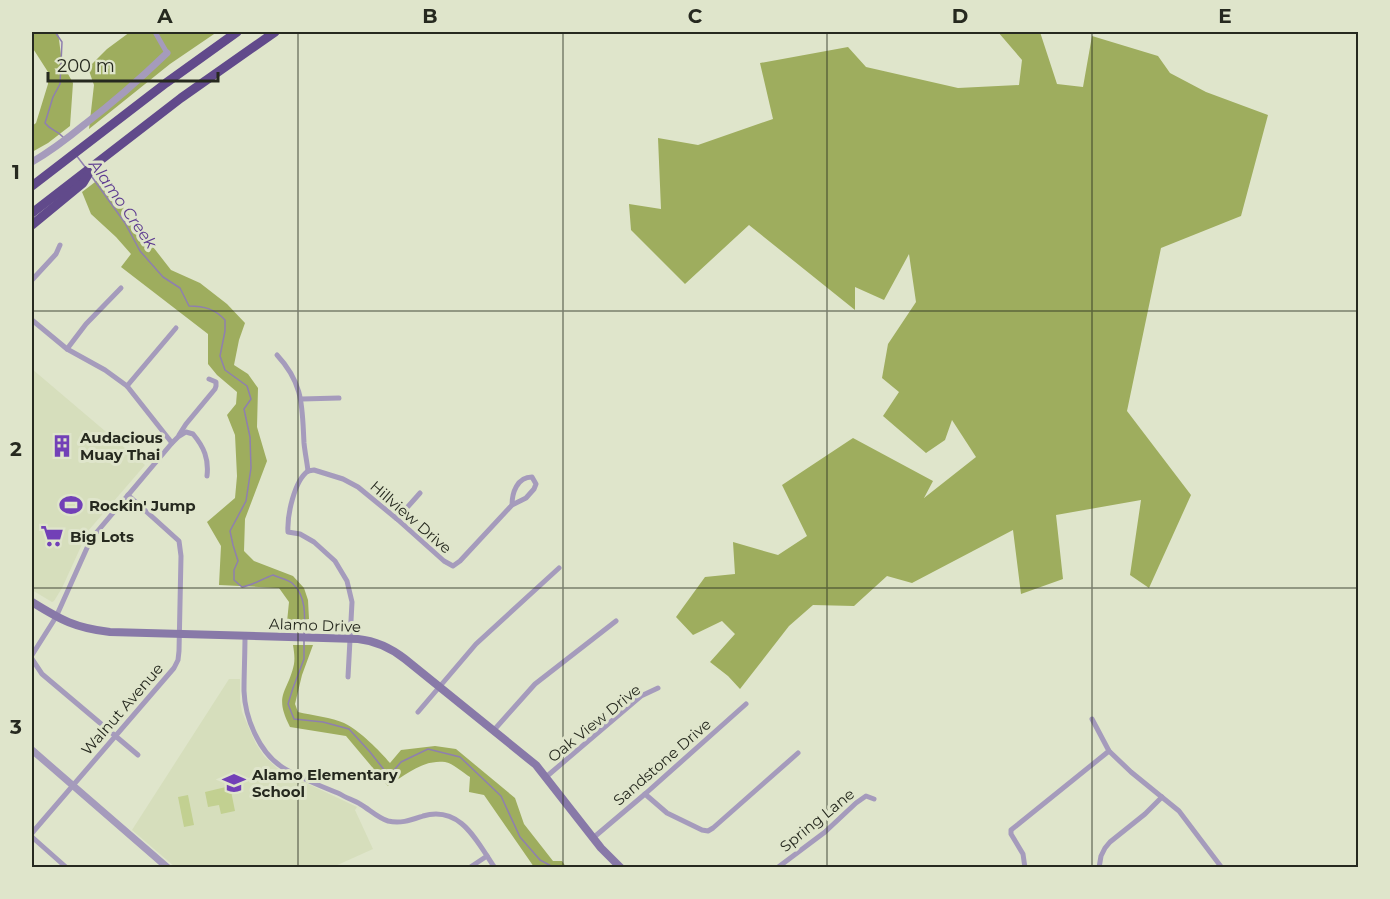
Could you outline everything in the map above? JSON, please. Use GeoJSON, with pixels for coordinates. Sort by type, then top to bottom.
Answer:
{"type":"FeatureCollection","features":[{"type":"Feature","properties":{"kind":"highway"},"geometry":{"type":"LineString","coordinates":[[32,186],[202,56],[237,32]]}},
{"type":"Feature","properties":{"kind":"highway"},"geometry":{"type":"LineString","coordinates":[[32,225],[95,164],[190,92],[275,32]]}},
{"type":"Feature","properties":{"kind":"highway"},"geometry":{"type":"LineString","coordinates":[[32,178],[64,161]]}},
{"type":"Feature","properties":{"kind":"highway"},"geometry":{"type":"LineString","coordinates":[[32,213],[81,180]]}},
{"type":"Feature","properties":{"kind":"main road","name":"Alamo Drive"},"geometry":{"type":"LineString","coordinates":[[32,602],[56,617],[94,631],[350,639],[375,642],[387,647],[536,765],[593,838],[621,867]]}},
{"type":"Feature","properties":{"kind":"street"},"geometry":{"type":"LineString","coordinates":[[32,162],[52,150],[130,88],[167,53],[155,32]]}},
{"type":"Feature","properties":{"kind":"street"},"geometry":{"type":"LineString","coordinates":[[32,280],[56,254],[60,245]]}},
{"type":"Feature","properties":{"kind":"street"},"geometry":{"type":"LineString","coordinates":[[67,349],[86,324],[121,288]]}},
{"type":"Feature","properties":{"kind":"street"},"geometry":{"type":"LineString","coordinates":[[32,320],[67,349],[105,370],[127,386],[172,443]]}},
{"type":"Feature","properties":{"kind":"street"},"geometry":{"type":"LineString","coordinates":[[127,386],[176,328]]}},
{"type":"Feature","properties":{"kind":"street"},"geometry":{"type":"LineString","coordinates":[[277,355],[294,377],[302,399],[304,446],[308,471],[298,485],[287,521],[288,532],[307,537],[334,561],[347,580],[352,602],[348,677]]}},
{"type":"Feature","properties":{"kind":"street"},"geometry":{"type":"LineString","coordinates":[[178,437],[215,389],[216,382],[209,379]]}},
{"type":"Feature","properties":{"kind":"street"},"geometry":{"type":"LineString","coordinates":[[302,399],[339,398]]}},
{"type":"Feature","properties":{"kind":"street"},"geometry":{"type":"LineString","coordinates":[[138,755],[42,674],[32,657],[56,617],[91,539],[172,443],[186,432],[193,434],[205,450],[207,476]]}},
{"type":"Feature","properties":{"kind":"street","name":"Hillview Drive"},"geometry":{"type":"LineString","coordinates":[[308,471],[314,470],[358,486],[444,561],[453,566],[512,506]]}},
{"type":"Feature","properties":{"kind":"street"},"geometry":{"type":"LineString","coordinates":[[526,477],[534,479],[536,484],[534,489],[526,498],[512,506],[514,489],[518,484],[526,477]]}},
{"type":"Feature","properties":{"kind":"street"},"geometry":{"type":"LineString","coordinates":[[397,519],[420,492]]}},
{"type":"Feature","properties":{"kind":"street","name":"Walnut Avenue"},"geometry":{"type":"LineString","coordinates":[[32,835],[174,668],[178,656],[180,541],[128,495]]}},
{"type":"Feature","properties":{"kind":"street"},"geometry":{"type":"LineString","coordinates":[[418,712],[476,644],[559,568]]}},
{"type":"Feature","properties":{"kind":"street"},"geometry":{"type":"LineString","coordinates":[[494,730],[535,684],[616,621]]}},
{"type":"Feature","properties":{"kind":"street"},"geometry":{"type":"LineString","coordinates":[[245,636],[245,703],[256,735],[270,758],[282,767],[359,803],[386,820],[408,821],[429,814],[446,815],[457,820],[474,837],[495,867]]}},
{"type":"Feature","properties":{"kind":"street","name":"Oak View Drive"},"geometry":{"type":"LineString","coordinates":[[546,777],[641,696],[658,688]]}},
{"type":"Feature","properties":{"kind":"street","name":"Sandstone Drive"},"geometry":{"type":"LineString","coordinates":[[593,838],[746,704]]}},
{"type":"Feature","properties":{"kind":"street"},"geometry":{"type":"LineString","coordinates":[[1092,719],[1109,751],[1179,811],[1222,867]]}},
{"type":"Feature","properties":{"kind":"street"},"geometry":{"type":"LineString","coordinates":[[32,750],[168,867]]}},
{"type":"Feature","properties":{"kind":"street"},"geometry":{"type":"LineString","coordinates":[[1025,867],[1023,854],[1011,830],[1109,751]]}},
{"type":"Feature","properties":{"kind":"street"},"geometry":{"type":"LineString","coordinates":[[645,794],[667,813],[708,831],[798,753]]}},
{"type":"Feature","properties":{"kind":"street","name":"Spring Lane"},"geometry":{"type":"LineString","coordinates":[[777,867],[825,832],[856,803],[866,796],[874,799]]}},
{"type":"Feature","properties":{"kind":"street"},"geometry":{"type":"LineString","coordinates":[[1099,867],[1101,856],[1110,842],[1162,797]]}},
{"type":"Feature","properties":{"kind":"street"},"geometry":{"type":"LineString","coordinates":[[32,835],[67,867]]}},
{"type":"Feature","properties":{"kind":"street"},"geometry":{"type":"LineString","coordinates":[[469,867],[487,856]]}},
{"type":"Feature","properties":{"kind":"shaded area"},"geometry":{"type":"Polygon","coordinates":[[[32,369],[145,465],[88,531],[62,588],[52,602],[32,590],[32,369]]]}},
{"type":"Feature","properties":{"kind":"shaded area","name":"Alamo Elementary School"},"geometry":{"type":"Polygon","coordinates":[[[229,679],[240,679],[242,712],[264,756],[285,773],[357,807],[355,810],[373,849],[333,867],[175,867],[132,830],[229,679]]]}},
{"type":"Feature","properties":{"kind":"green space"},"geometry":{"type":"Polygon","coordinates":[[[32,32],[58,32],[62,63],[73,83],[70,126],[32,152],[32,126],[36,123],[48,84],[48,72],[32,47],[32,32]]]}},
{"type":"Feature","properties":{"kind":"green space"},"geometry":{"type":"Polygon","coordinates":[[[130,32],[217,32],[170,64],[89,129],[94,85],[88,68],[107,49],[130,32]]]}},
{"type":"Feature","properties":{"kind":"green space"},"geometry":{"type":"Polygon","coordinates":[[[998,32],[1040,32],[1057,84],[1083,87],[1092,36],[1158,56],[1170,73],[1206,92],[1268,115],[1241,216],[1161,248],[1127,411],[1191,495],[1149,588],[1130,575],[1141,500],[1056,515],[1063,579],[1021,594],[1013,530],[912,583],[887,576],[854,606],[813,605],[789,626],[740,689],[710,662],[735,634],[722,621],[693,635],[676,617],[705,577],[735,574],[733,542],[778,555],[807,536],[782,485],[853,438],[933,481],[924,498],[976,457],[952,420],[945,440],[926,453],[883,416],[899,392],[882,378],[888,344],[916,302],[909,254],[884,300],[855,287],[855,310],[749,225],[685,284],[631,230],[629,204],[661,209],[658,138],[698,145],[773,119],[760,63],[848,47],[866,67],[958,88],[1019,85],[1022,60],[998,32]]]}},
{"type":"Feature","properties":{"kind":"green space"},"geometry":{"type":"Polygon","coordinates":[[[107,173],[122,205],[171,270],[200,283],[227,304],[245,323],[234,365],[248,374],[258,388],[257,427],[267,461],[245,519],[244,551],[254,561],[293,576],[304,588],[308,600],[309,619],[287,622],[289,602],[279,588],[219,585],[221,546],[207,522],[235,498],[237,476],[235,435],[227,415],[236,404],[237,392],[208,364],[208,334],[121,267],[131,254],[91,214],[82,192],[107,173]]]}},
{"type":"Feature","properties":{"kind":"green space"},"geometry":{"type":"Polygon","coordinates":[[[293,645],[313,645],[295,704],[298,712],[350,726],[369,741],[390,763],[401,750],[435,746],[456,749],[515,798],[524,824],[553,861],[562,861],[566,867],[534,867],[484,795],[469,792],[470,777],[451,764],[437,762],[422,765],[388,786],[346,736],[290,727],[282,700],[294,664],[293,645]]]}},
{"type":"Feature","properties":{"kind":"green space"},"geometry":{"type":"Polygon","coordinates":[[[230,786],[235,811],[221,814],[219,805],[208,807],[205,792],[230,786]]]}},
{"type":"Feature","properties":{"kind":"green space"},"geometry":{"type":"Polygon","coordinates":[[[188,795],[194,825],[184,827],[178,797],[188,795]]]}},
{"type":"Feature","properties":{"kind":"waterway","name":"Alamo Creek"},"geometry":{"type":"LineString","coordinates":[[55,32],[62,42],[60,84],[53,97],[45,123],[63,137]]}},
{"type":"Feature","properties":{"kind":"waterway","name":"Alamo Creek"},"geometry":{"type":"LineString","coordinates":[[76,155],[86,168]]}},
{"type":"Feature","properties":{"kind":"waterway","name":"Alamo Creek"},"geometry":{"type":"LineString","coordinates":[[92,177],[125,223],[140,251],[163,277],[180,288],[189,306],[209,309],[225,320],[220,356],[225,370],[247,386],[251,399],[244,409],[250,437],[251,468],[246,501],[230,531],[238,561],[234,570],[234,580],[242,587],[273,575],[292,583],[303,601],[304,636]]}},
{"type":"Feature","properties":{"kind":"waterway","name":"Alamo Creek"},"geometry":{"type":"LineString","coordinates":[[304,640],[304,659],[288,704],[294,719],[323,722],[349,729],[389,776],[401,762],[428,749],[460,757],[501,796],[520,837],[540,860],[555,868]]}},
{"type":"Feature","properties":{"kind":"place","name":"Audacious Muay Thai"},"geometry":{"type":"Point","coordinates":[62,446]}},
{"type":"Feature","properties":{"kind":"place","name":"Rockin' Jump"},"geometry":{"type":"Point","coordinates":[71,505]}},
{"type":"Feature","properties":{"kind":"place","name":"Big Lots"},"geometry":{"type":"Point","coordinates":[52,536]}},
{"type":"Feature","properties":{"kind":"place","name":"Alamo Elementary School"},"geometry":{"type":"Point","coordinates":[234,783]}}]}
